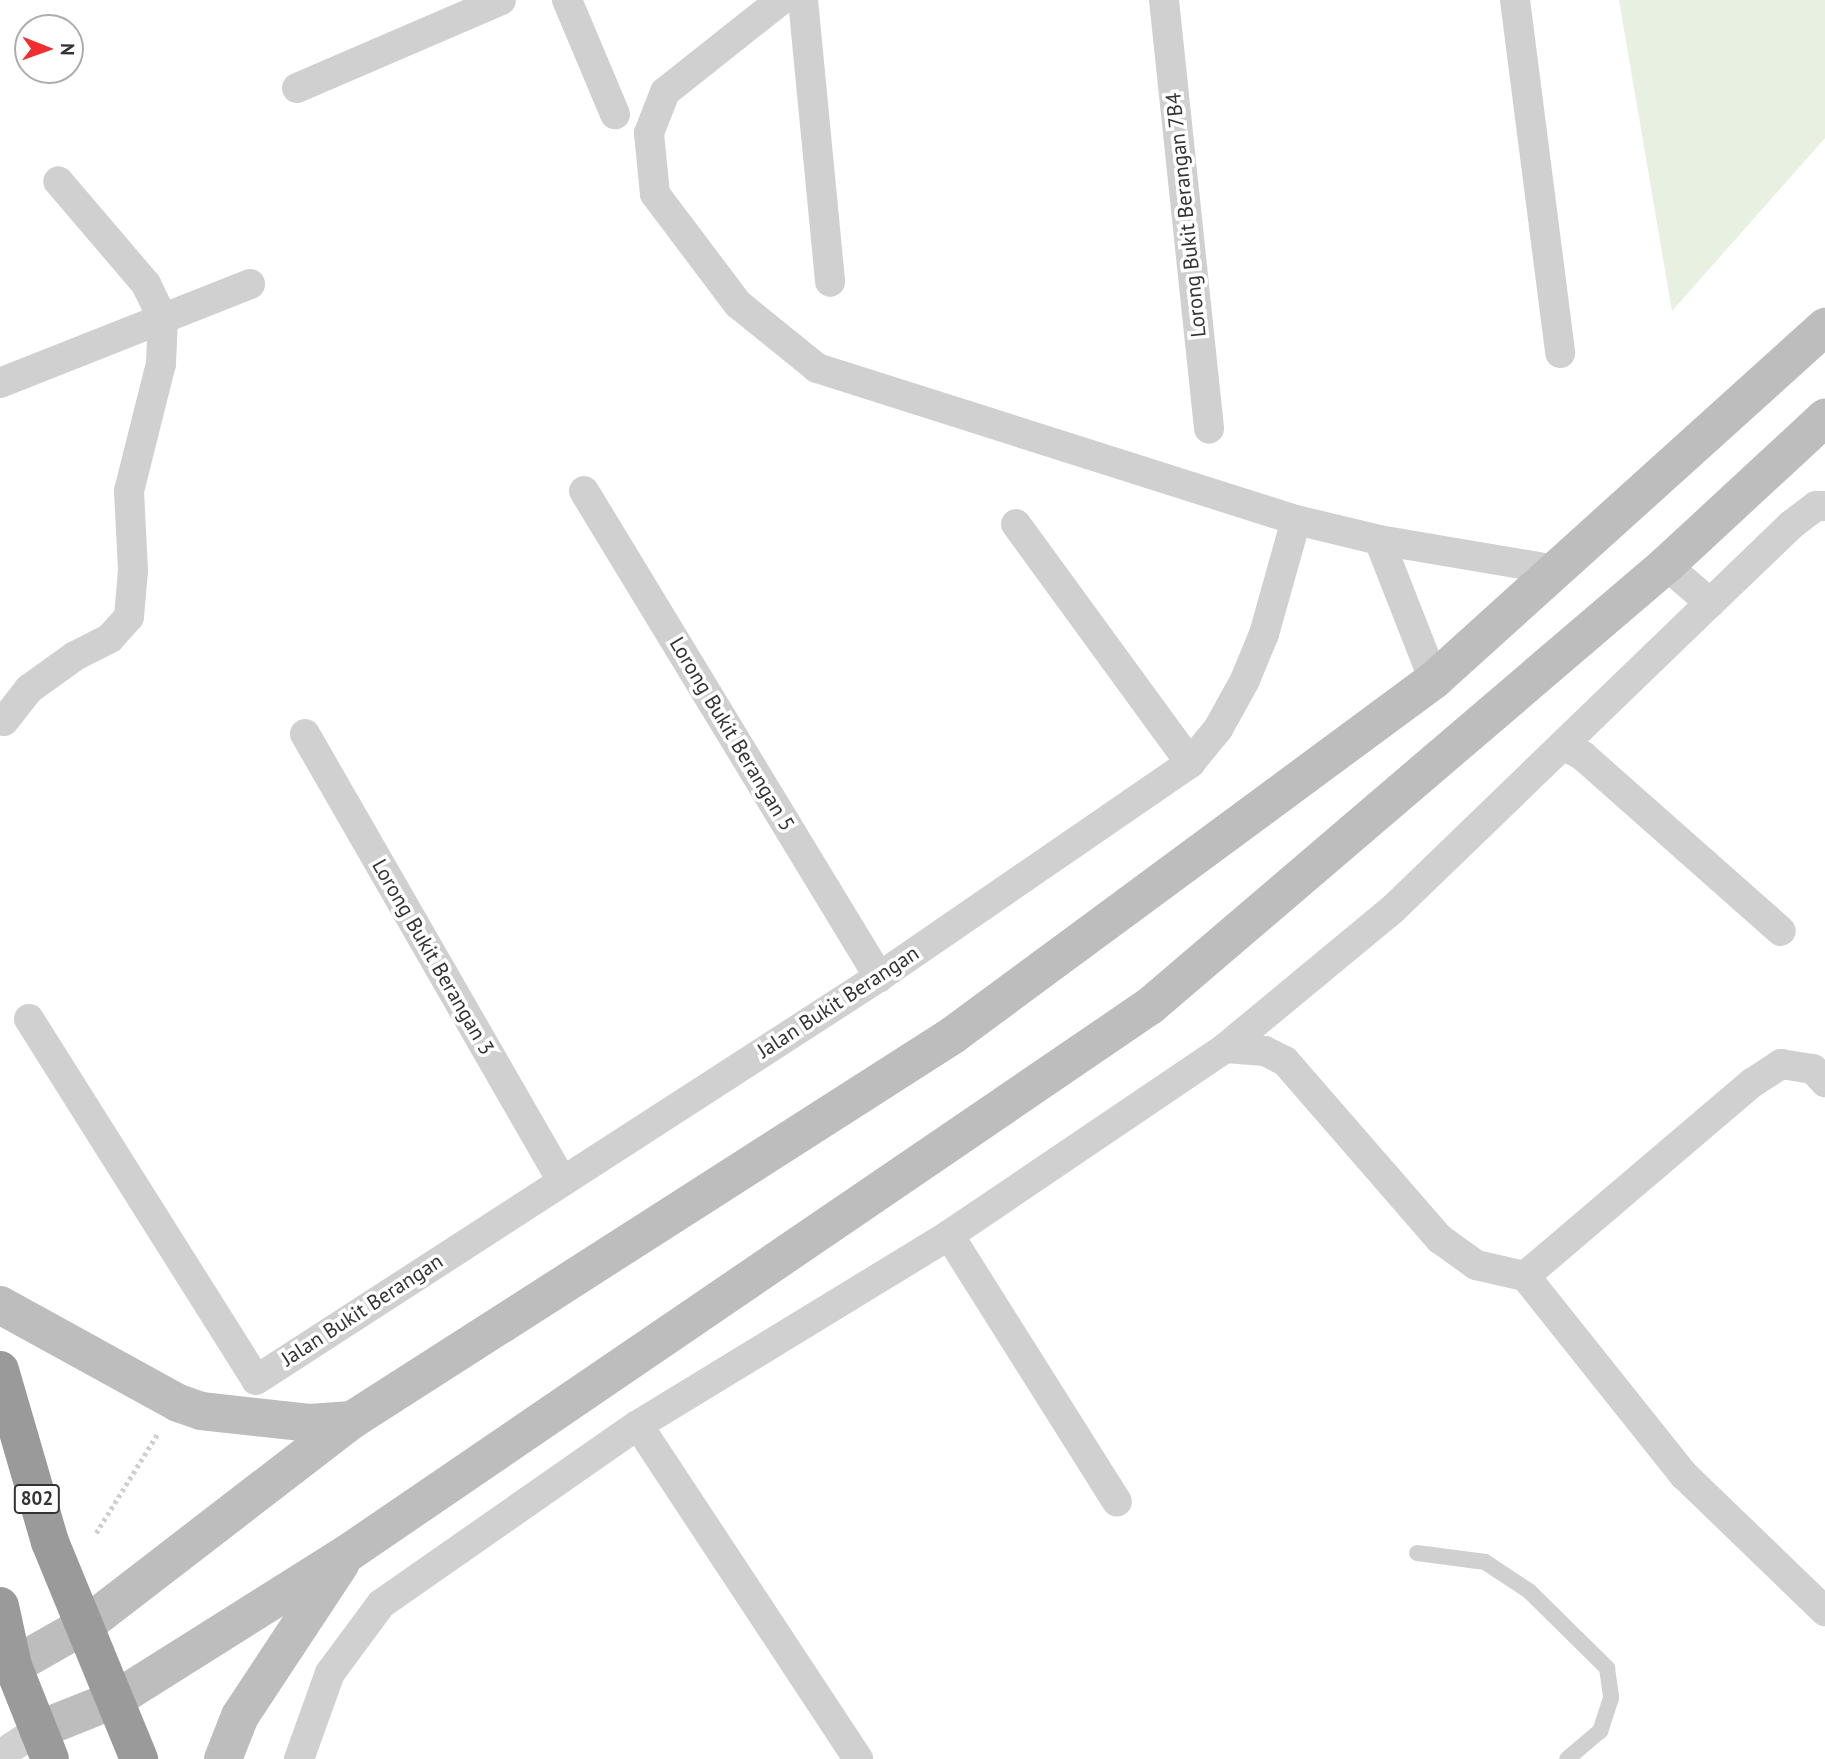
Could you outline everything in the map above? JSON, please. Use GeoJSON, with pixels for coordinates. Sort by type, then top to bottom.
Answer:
{"type":"FeatureCollection","features":[{"type":"Feature","properties":{"kind":"highway","name":"802"},"geometry":{"type":"LineString","coordinates":[[0,1370],[50,1542],[87,1624],[139,1759]]}},
{"type":"Feature","properties":{"kind":"highway"},"geometry":{"type":"LineString","coordinates":[[0,1606],[6,1670],[44,1745]]}},
{"type":"Feature","properties":{"kind":"main road"},"geometry":{"type":"LineString","coordinates":[[6,1670],[87,1624],[352,1420],[953,1035],[1434,680],[1825,327]]}},
{"type":"Feature","properties":{"kind":"main road"},"geometry":{"type":"LineString","coordinates":[[44,1745],[348,1553],[1150,1006],[1666,565],[1825,418]]}},
{"type":"Feature","properties":{"kind":"main road"},"geometry":{"type":"LineString","coordinates":[[0,1305],[177,1403],[201,1412],[309,1423],[352,1420]]}},
{"type":"Feature","properties":{"kind":"main road"},"geometry":{"type":"LineString","coordinates":[[223,1759],[240,1716],[348,1553]]}},
{"type":"Feature","properties":{"kind":"street"},"geometry":{"type":"LineString","coordinates":[[297,88],[501,0]]}},
{"type":"Feature","properties":{"kind":"street"},"geometry":{"type":"LineString","coordinates":[[567,0],[615,114]]}},
{"type":"Feature","properties":{"kind":"street"},"geometry":{"type":"LineString","coordinates":[[781,0],[665,92],[649,132],[655,194],[738,304],[817,368],[1296,520],[1378,540],[1556,570]]}},
{"type":"Feature","properties":{"kind":"street"},"geometry":{"type":"LineString","coordinates":[[803,0],[830,282]]}},
{"type":"Feature","properties":{"kind":"street","name":"Lorong Bukit Berangan 7B4"},"geometry":{"type":"LineString","coordinates":[[1164,0],[1209,429]]}},
{"type":"Feature","properties":{"kind":"street"},"geometry":{"type":"LineString","coordinates":[[1515,0],[1560,353]]}},
{"type":"Feature","properties":{"kind":"street"},"geometry":{"type":"LineString","coordinates":[[4,721],[29,689],[75,656],[110,638],[130,617],[133,570],[129,491],[161,364],[163,319],[140,275],[58,181]]}},
{"type":"Feature","properties":{"kind":"street"},"geometry":{"type":"LineString","coordinates":[[0,383],[250,284]]}},
{"type":"Feature","properties":{"kind":"street","name":"Lorong Bukit Berangan 5"},"geometry":{"type":"LineString","coordinates":[[584,491],[880,977]]}},
{"type":"Feature","properties":{"kind":"street"},"geometry":{"type":"LineString","coordinates":[[299,1759],[330,1673],[381,1604],[638,1425],[949,1235],[1225,1048],[1394,908],[1565,746],[1791,525],[1816,506],[1825,506]]}},
{"type":"Feature","properties":{"kind":"street","name":"Jalan Bukit Berangan"},"geometry":{"type":"LineString","coordinates":[[29,1019],[256,1380],[561,1179],[880,977],[1190,763],[1219,729],[1245,680],[1264,634],[1296,520]]}},
{"type":"Feature","properties":{"kind":"street"},"geometry":{"type":"LineString","coordinates":[[1016,524],[1190,763]]}},
{"type":"Feature","properties":{"kind":"street"},"geometry":{"type":"LineString","coordinates":[[1378,540],[1434,680]]}},
{"type":"Feature","properties":{"kind":"street"},"geometry":{"type":"LineString","coordinates":[[1666,565],[1710,603]]}},
{"type":"Feature","properties":{"kind":"street","name":"Lorong Bukit Berangan 3"},"geometry":{"type":"LineString","coordinates":[[305,734],[561,1179]]}},
{"type":"Feature","properties":{"kind":"street"},"geometry":{"type":"LineString","coordinates":[[1565,746],[1583,756],[1781,931]]}},
{"type":"Feature","properties":{"kind":"street"},"geometry":{"type":"LineString","coordinates":[[1225,1048],[1252,1048],[1285,1061],[1440,1239],[1476,1265],[1525,1276],[1684,1475],[1815,1596],[1825,1611]]}},
{"type":"Feature","properties":{"kind":"street"},"geometry":{"type":"LineString","coordinates":[[1525,1276],[1752,1083],[1781,1064],[1813,1069],[1825,1082]]}},
{"type":"Feature","properties":{"kind":"street"},"geometry":{"type":"LineString","coordinates":[[949,1235],[1117,1502]]}},
{"type":"Feature","properties":{"kind":"street"},"geometry":{"type":"LineString","coordinates":[[638,1425],[858,1759]]}},
{"type":"Feature","properties":{"kind":"street"},"geometry":{"type":"LineString","coordinates":[[0,1755],[44,1745]]}},
{"type":"Feature","properties":{"kind":"lane"},"geometry":{"type":"LineString","coordinates":[[1418,1553],[1485,1562],[1529,1591],[1606,1668],[1611,1698],[1600,1731],[1567,1759]]}},
{"type":"Feature","properties":{"kind":"path"},"geometry":{"type":"LineString","coordinates":[[96,1533],[177,1403]]}},
{"type":"Feature","properties":{"kind":"green space"},"geometry":{"type":"Polygon","coordinates":[[[1619,0],[1825,0],[1825,138],[1672,311],[1619,0]]]}}]}
